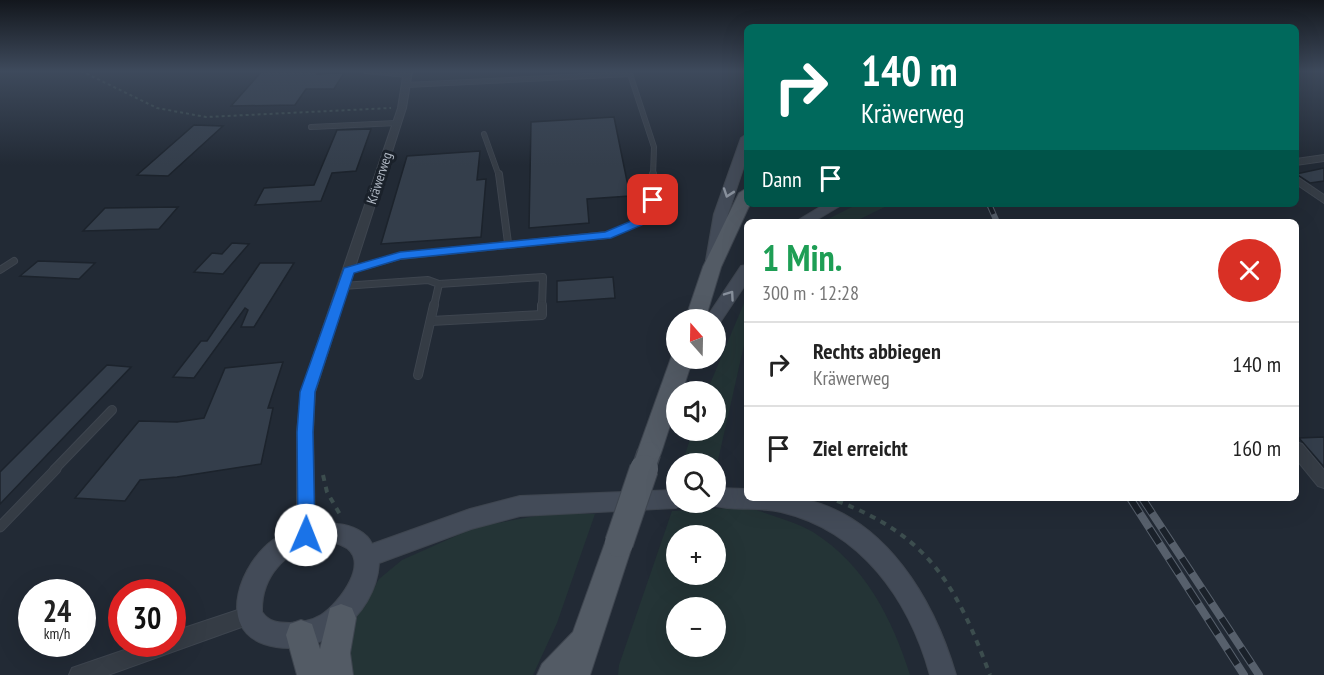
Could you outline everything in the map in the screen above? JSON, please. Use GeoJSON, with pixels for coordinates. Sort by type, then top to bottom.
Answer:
{"type":"FeatureCollection","features":[{"type":"Feature","properties":{"kind":"main road"},"geometry":{"type":"LineString","coordinates":[[699,309],[712,267],[744,199]]}},
{"type":"Feature","properties":{"kind":"main road"},"geometry":{"type":"LineString","coordinates":[[574,675],[680,369]]}},
{"type":"Feature","properties":{"kind":"main road"},"geometry":{"type":"LineString","coordinates":[[337,675],[335,653],[341,618]]}},
{"type":"Feature","properties":{"kind":"main road"},"geometry":{"type":"LineString","coordinates":[[301,635],[313,675]]}},
{"type":"Feature","properties":{"kind":"main road"},"geometry":{"type":"LineString","coordinates":[[553,675],[586,639]]}},
{"type":"Feature","properties":{"kind":"main road"},"geometry":{"type":"LineString","coordinates":[[586,639],[588,675]]}},
{"type":"Feature","properties":{"kind":"street","name":"Kräwerweg"},"geometry":{"type":"LineString","coordinates":[[306,535],[305,432],[308,392],[403,102]]}},
{"type":"Feature","properties":{"kind":"street"},"geometry":{"type":"LineString","coordinates":[[712,267],[721,214],[744,147]]}},
{"type":"Feature","properties":{"kind":"street"},"geometry":{"type":"LineString","coordinates":[[1299,162],[1324,158]]}},
{"type":"Feature","properties":{"kind":"street"},"geometry":{"type":"LineString","coordinates":[[1299,181],[1324,200]]}},
{"type":"Feature","properties":{"kind":"street"},"geometry":{"type":"LineString","coordinates":[[808,219],[830,207]]}},
{"type":"Feature","properties":{"kind":"street"},"geometry":{"type":"LineString","coordinates":[[720,309],[744,274]]}},
{"type":"Feature","properties":{"kind":"street"},"geometry":{"type":"LineString","coordinates":[[1299,452],[1324,481]]}},
{"type":"Feature","properties":{"kind":"street"},"geometry":{"type":"LineString","coordinates":[[726,498],[744,499]]}},
{"type":"Feature","properties":{"kind":"street"},"geometry":{"type":"LineString","coordinates":[[367,557],[470,519],[520,506],[666,499]]}},
{"type":"Feature","properties":{"kind":"street"},"geometry":{"type":"LineString","coordinates":[[771,501],[803,508],[827,519],[869,547],[903,582],[918,605],[931,632],[943,675]]}},
{"type":"Feature","properties":{"kind":"street"},"geometry":{"type":"LineString","coordinates":[[330,532],[350,536],[358,542],[367,557],[367,577],[361,593],[341,618],[328,626],[301,635],[275,635],[264,630],[250,615],[248,602],[256,575],[278,550],[306,535],[330,532]]}},
{"type":"Feature","properties":{"kind":"street"},"geometry":{"type":"LineString","coordinates":[[186,638],[250,615]]}},
{"type":"Feature","properties":{"kind":"street"},"geometry":{"type":"LineString","coordinates":[[79,675],[131,657]]}},
{"type":"Feature","properties":{"kind":"lane"},"geometry":{"type":"LineString","coordinates":[[346,278],[400,256],[508,243],[607,235],[638,223],[653,200],[654,147],[639,102]]}},
{"type":"Feature","properties":{"kind":"lane"},"geometry":{"type":"LineString","coordinates":[[311,127],[397,123]]}},
{"type":"Feature","properties":{"kind":"lane"},"geometry":{"type":"LineString","coordinates":[[484,134],[499,172],[508,243]]}},
{"type":"Feature","properties":{"kind":"lane"},"geometry":{"type":"LineString","coordinates":[[0,270],[14,261]]}},
{"type":"Feature","properties":{"kind":"lane"},"geometry":{"type":"LineString","coordinates":[[346,278],[428,279],[439,284],[543,277],[542,315],[430,321]]}},
{"type":"Feature","properties":{"kind":"lane"},"geometry":{"type":"LineString","coordinates":[[418,375],[439,284]]}},
{"type":"Feature","properties":{"kind":"lane"},"geometry":{"type":"LineString","coordinates":[[0,527],[112,410]]}},
{"type":"Feature","properties":{"kind":"path"},"geometry":{"type":"LineString","coordinates":[[144,102],[206,117],[294,111],[402,108]]}},
{"type":"Feature","properties":{"kind":"path"},"geometry":{"type":"LineString","coordinates":[[322,471],[327,492],[343,519]]}},
{"type":"Feature","properties":{"kind":"path"},"geometry":{"type":"LineString","coordinates":[[837,501],[879,519],[903,536],[927,560],[957,596],[990,675]]}},
{"type":"Feature","properties":{"kind":"shaded area"},"geometry":{"type":"Polygon","coordinates":[[[852,207],[885,207],[860,219],[828,219],[852,207]]]}},
{"type":"Feature","properties":{"kind":"shaded area"},"geometry":{"type":"Polygon","coordinates":[[[744,303],[744,345],[726,425],[726,381],[711,381],[716,369],[726,369],[726,346],[744,303]]]}},
{"type":"Feature","properties":{"kind":"shaded area"},"geometry":{"type":"Polygon","coordinates":[[[690,441],[722,441],[720,453],[685,453],[690,441]]]}},
{"type":"Feature","properties":{"kind":"shaded area"},"geometry":{"type":"Polygon","coordinates":[[[748,507],[790,521],[813,532],[848,560],[874,594],[895,633],[910,675],[618,675],[619,665],[666,528],[666,585],[726,585],[726,525],[667,525],[671,513],[726,513],[726,508],[748,507]]]}},
{"type":"Feature","properties":{"kind":"shaded area"},"geometry":{"type":"Polygon","coordinates":[[[552,513],[595,514],[557,623],[533,675],[341,675],[350,622],[368,599],[379,579],[402,560],[476,527],[552,513]]]}},
{"type":"Feature","properties":{"kind":"building"},"geometry":{"type":"Polygon","coordinates":[[[234,102],[297,102],[295,105],[231,106],[234,102]]]}},
{"type":"Feature","properties":{"kind":"building"},"geometry":{"type":"Polygon","coordinates":[[[614,117],[630,196],[587,199],[589,223],[529,228],[531,122],[614,117]]]}},
{"type":"Feature","properties":{"kind":"building"},"geometry":{"type":"Polygon","coordinates":[[[194,125],[223,126],[168,176],[137,175],[194,125]]]}},
{"type":"Feature","properties":{"kind":"building"},"geometry":{"type":"Polygon","coordinates":[[[371,129],[356,171],[332,173],[321,201],[255,205],[264,188],[314,185],[337,130],[371,129]]]}},
{"type":"Feature","properties":{"kind":"building"},"geometry":{"type":"Polygon","coordinates":[[[480,151],[477,180],[486,179],[481,237],[381,244],[407,156],[480,151]]]}},
{"type":"Feature","properties":{"kind":"building"},"geometry":{"type":"Polygon","coordinates":[[[1324,168],[1324,181],[1310,183],[1299,176],[1299,173],[1324,168]]]}},
{"type":"Feature","properties":{"kind":"building"},"geometry":{"type":"Polygon","coordinates":[[[178,207],[159,229],[83,231],[105,208],[178,207]]]}},
{"type":"Feature","properties":{"kind":"building"},"geometry":{"type":"Polygon","coordinates":[[[232,243],[249,244],[223,274],[194,272],[212,253],[222,254],[232,243]]]}},
{"type":"Feature","properties":{"kind":"building"},"geometry":{"type":"Polygon","coordinates":[[[38,261],[95,263],[79,279],[20,276],[38,261]]]}},
{"type":"Feature","properties":{"kind":"building"},"geometry":{"type":"Polygon","coordinates":[[[260,263],[294,263],[254,327],[241,327],[248,310],[245,308],[194,378],[173,377],[201,341],[207,341],[260,263]]]}},
{"type":"Feature","properties":{"kind":"building"},"geometry":{"type":"Polygon","coordinates":[[[613,277],[615,298],[557,302],[557,281],[613,277]]]}},
{"type":"Feature","properties":{"kind":"building"},"geometry":{"type":"Polygon","coordinates":[[[283,362],[268,408],[273,408],[261,464],[177,477],[140,480],[125,501],[75,498],[139,421],[177,422],[204,418],[225,368],[283,362]]]}},
{"type":"Feature","properties":{"kind":"building"},"geometry":{"type":"Polygon","coordinates":[[[107,365],[131,367],[0,504],[0,472],[107,365]]]}},
{"type":"Feature","properties":{"kind":"building"},"geometry":{"type":"Polygon","coordinates":[[[1324,437],[1324,467],[1299,438],[1324,437]]]}},
{"type":"Feature","properties":{"kind":"railway"},"geometry":{"type":"LineString","coordinates":[[990,207],[996,219]]}},
{"type":"Feature","properties":{"kind":"railway"},"geometry":{"type":"LineString","coordinates":[[1132,501],[1244,675]]}},
{"type":"Feature","properties":{"kind":"railway"},"geometry":{"type":"LineString","coordinates":[[1144,501],[1259,675]]}},
{"type":"Feature","properties":{"kind":"route"},"geometry":{"type":"LineString","coordinates":[[306,535],[305,432],[308,392],[348,271],[400,256],[508,243],[607,235],[638,223],[653,200]]}}]}
